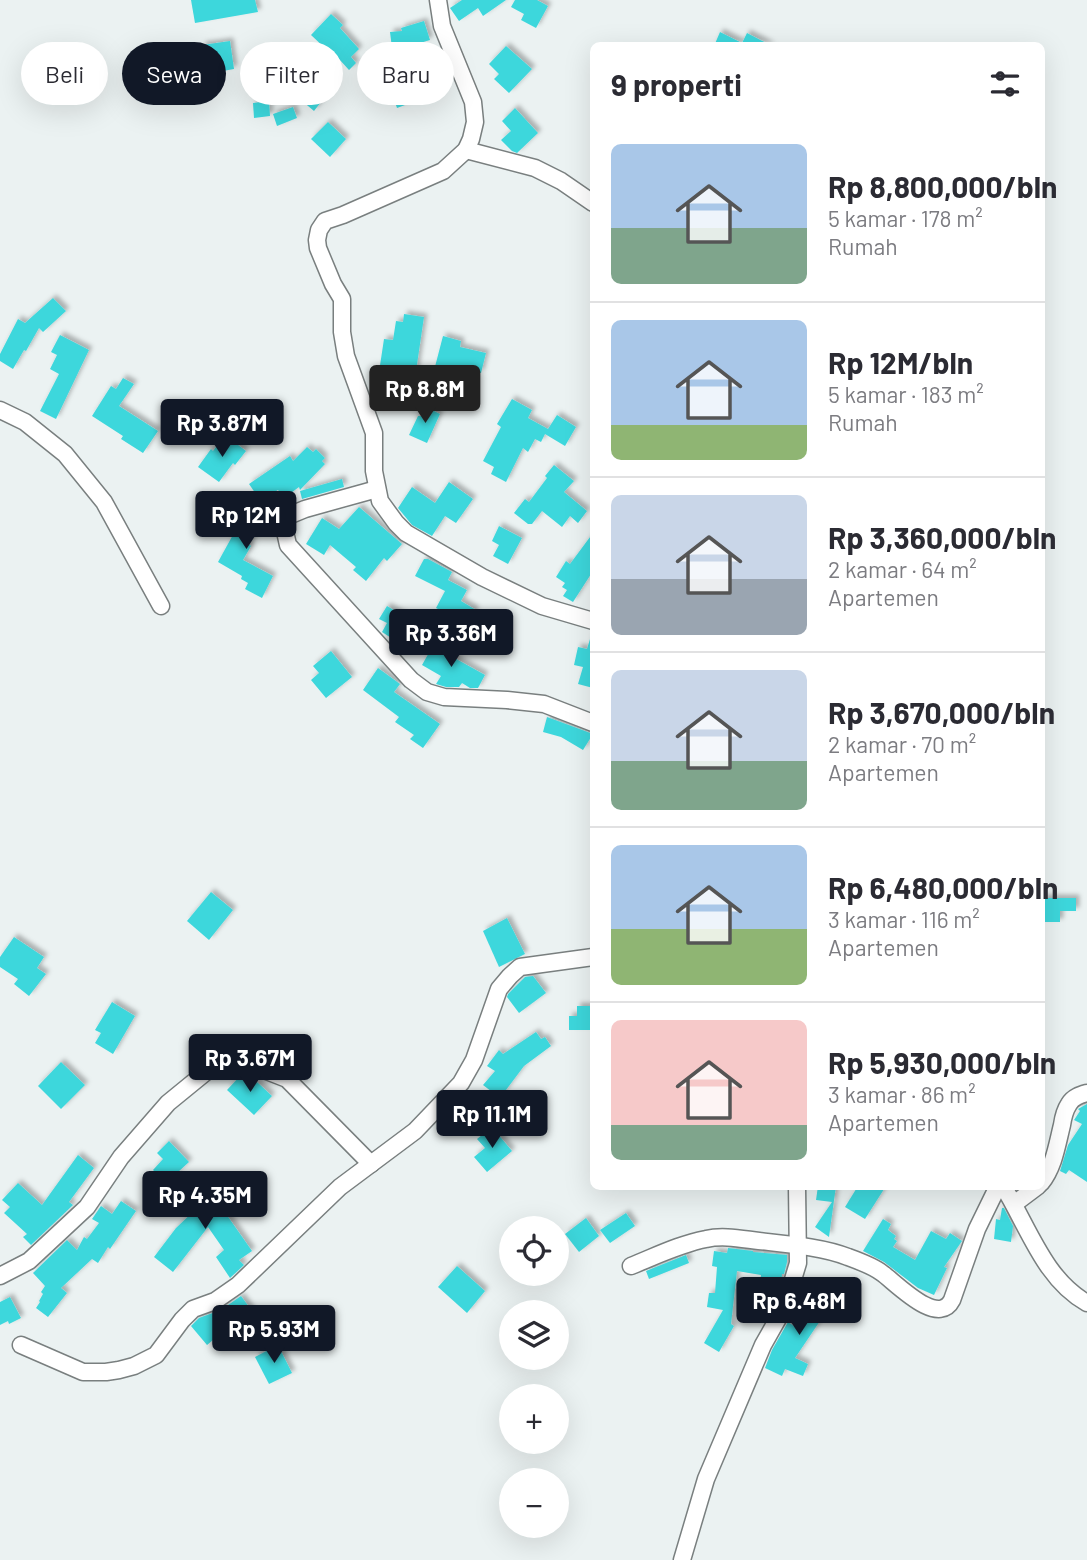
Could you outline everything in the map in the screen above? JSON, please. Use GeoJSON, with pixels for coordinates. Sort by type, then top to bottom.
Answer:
{"type":"FeatureCollection","features":[{"type":"Feature","properties":{"kind":"street"},"geometry":{"type":"LineString","coordinates":[[437,0],[442,26],[473,102],[475,122],[466,150],[443,171],[325,221],[318,235],[318,248],[342,299],[342,332],[346,356],[374,433],[377,489],[380,501],[406,533],[482,577],[542,606],[590,620]]}},
{"type":"Feature","properties":{"kind":"street"},"geometry":{"type":"LineString","coordinates":[[466,150],[534,168],[561,181],[590,201]]}},
{"type":"Feature","properties":{"kind":"street"},"geometry":{"type":"LineString","coordinates":[[0,411],[24,422],[65,454],[104,502],[160,606]]}},
{"type":"Feature","properties":{"kind":"street"},"geometry":{"type":"LineString","coordinates":[[377,489],[288,516],[284,527],[288,545],[411,680],[427,692],[444,697],[544,704],[590,722]]}},
{"type":"Feature","properties":{"kind":"street"},"geometry":{"type":"LineString","coordinates":[[21,1345],[83,1372],[119,1370],[156,1355],[182,1320],[193,1310],[215,1301],[238,1285],[340,1187],[415,1130],[461,1083],[474,1060],[499,989],[510,976],[520,967],[590,957]]}},
{"type":"Feature","properties":{"kind":"street"},"geometry":{"type":"LineString","coordinates":[[0,1276],[29,1261],[87,1207],[121,1157],[168,1103],[217,1063],[241,1060],[287,1079],[371,1164]]}},
{"type":"Feature","properties":{"kind":"street"},"geometry":{"type":"LineString","coordinates":[[1045,1178],[1055,1154],[1065,1112],[1070,1102],[1087,1093]]}},
{"type":"Feature","properties":{"kind":"street"},"geometry":{"type":"LineString","coordinates":[[682,1560],[706,1479],[763,1345],[785,1306],[798,1263],[797,1190]]}},
{"type":"Feature","properties":{"kind":"street"},"geometry":{"type":"LineString","coordinates":[[631,1266],[686,1244],[710,1238],[730,1237],[798,1245],[846,1255],[881,1272],[910,1297],[937,1308],[946,1307],[950,1305],[977,1229],[996,1190]]}},
{"type":"Feature","properties":{"kind":"street"},"geometry":{"type":"LineString","coordinates":[[1005,1190],[1034,1243],[1062,1285],[1087,1303]]}},
{"type":"Feature","properties":{"kind":"street"},"geometry":{"type":"LineString","coordinates":[[1014,1205],[1034,1190]]}},
{"type":"Feature","properties":{"kind":"building"},"geometry":{"type":"Polygon","coordinates":[[[191,0],[255,0],[258,12],[195,23],[191,0]]]}},
{"type":"Feature","properties":{"kind":"building"},"geometry":{"type":"Polygon","coordinates":[[[462,0],[506,0],[483,16],[478,8],[459,21],[450,8],[462,0]]]}},
{"type":"Feature","properties":{"kind":"building"},"geometry":{"type":"Polygon","coordinates":[[[515,0],[537,0],[548,6],[536,28],[521,20],[524,14],[511,7],[515,0]]]}},
{"type":"Feature","properties":{"kind":"building"},"geometry":{"type":"Polygon","coordinates":[[[331,14],[343,25],[340,28],[357,47],[357,51],[351,57],[356,63],[349,70],[343,63],[343,42],[318,42],[311,35],[331,14]]]}},
{"type":"Feature","properties":{"kind":"building"},"geometry":{"type":"Polygon","coordinates":[[[424,21],[430,40],[391,42],[390,32],[402,31],[401,28],[424,21]]]}},
{"type":"Feature","properties":{"kind":"building"},"geometry":{"type":"Polygon","coordinates":[[[720,32],[740,42],[716,42],[720,32]]]}},
{"type":"Feature","properties":{"kind":"building"},"geometry":{"type":"Polygon","coordinates":[[[747,33],[764,42],[742,42],[747,33]]]}},
{"type":"Feature","properties":{"kind":"building"},"geometry":{"type":"Polygon","coordinates":[[[230,41],[234,69],[226,70],[226,42],[223,42],[230,41]]]}},
{"type":"Feature","properties":{"kind":"building"},"geometry":{"type":"Polygon","coordinates":[[[506,46],[532,69],[509,93],[494,79],[499,74],[489,64],[506,46]]]}},
{"type":"Feature","properties":{"kind":"building"},"geometry":{"type":"Polygon","coordinates":[[[253,105],[269,105],[270,116],[254,118],[253,105]]]}},
{"type":"Feature","properties":{"kind":"building"},"geometry":{"type":"Polygon","coordinates":[[[307,105],[319,105],[314,111],[307,105]]]}},
{"type":"Feature","properties":{"kind":"building"},"geometry":{"type":"Polygon","coordinates":[[[293,107],[297,118],[277,126],[273,114],[293,107]]]}},
{"type":"Feature","properties":{"kind":"building"},"geometry":{"type":"Polygon","coordinates":[[[515,108],[538,133],[517,153],[501,140],[511,131],[502,121],[515,108]]]}},
{"type":"Feature","properties":{"kind":"building"},"geometry":{"type":"Polygon","coordinates":[[[328,122],[346,139],[330,157],[311,139],[328,122]]]}},
{"type":"Feature","properties":{"kind":"building"},"geometry":{"type":"Polygon","coordinates":[[[53,298],[66,311],[43,332],[39,328],[13,369],[0,361],[0,354],[18,319],[25,323],[53,298]]]}},
{"type":"Feature","properties":{"kind":"building"},"geometry":{"type":"Polygon","coordinates":[[[404,314],[424,317],[415,378],[379,372],[384,339],[393,340],[396,321],[403,322],[404,314]]]}},
{"type":"Feature","properties":{"kind":"building"},"geometry":{"type":"Polygon","coordinates":[[[60,335],[89,350],[56,419],[40,411],[59,374],[50,369],[57,355],[51,352],[60,335]]]}},
{"type":"Feature","properties":{"kind":"building"},"geometry":{"type":"Polygon","coordinates":[[[443,336],[461,341],[460,347],[486,353],[481,373],[472,371],[467,396],[450,392],[452,386],[431,382],[443,336]]]}},
{"type":"Feature","properties":{"kind":"building"},"geometry":{"type":"Polygon","coordinates":[[[123,378],[134,384],[119,406],[158,431],[143,453],[92,416],[111,386],[116,389],[123,378]]]}},
{"type":"Feature","properties":{"kind":"building"},"geometry":{"type":"Polygon","coordinates":[[[512,399],[532,410],[528,418],[548,429],[557,415],[576,427],[565,446],[545,434],[541,442],[535,439],[528,452],[523,448],[506,482],[491,474],[494,467],[483,461],[501,427],[497,424],[512,399]]]}},
{"type":"Feature","properties":{"kind":"building"},"geometry":{"type":"Polygon","coordinates":[[[424,406],[440,414],[427,443],[409,435],[424,406]]]}},
{"type":"Feature","properties":{"kind":"building"},"geometry":{"type":"Polygon","coordinates":[[[225,435],[246,451],[219,482],[198,467],[225,435]]]}},
{"type":"Feature","properties":{"kind":"building"},"geometry":{"type":"Polygon","coordinates":[[[307,447],[313,452],[316,449],[325,458],[322,461],[325,464],[300,490],[299,487],[284,498],[278,490],[260,500],[249,484],[290,456],[293,461],[307,447]]]}},
{"type":"Feature","properties":{"kind":"building"},"geometry":{"type":"Polygon","coordinates":[[[554,465],[574,481],[564,492],[587,511],[578,523],[570,516],[562,527],[542,511],[532,524],[528,524],[514,513],[525,499],[529,502],[554,465]]]}},
{"type":"Feature","properties":{"kind":"building"},"geometry":{"type":"Polygon","coordinates":[[[342,479],[344,487],[302,499],[300,491],[342,479]]]}},
{"type":"Feature","properties":{"kind":"building"},"geometry":{"type":"Polygon","coordinates":[[[449,482],[473,499],[456,523],[445,516],[432,536],[412,525],[398,508],[412,487],[435,503],[449,482]]]}},
{"type":"Feature","properties":{"kind":"building"},"geometry":{"type":"Polygon","coordinates":[[[241,504],[265,519],[249,544],[251,546],[243,560],[273,576],[262,598],[245,589],[248,583],[241,579],[242,576],[218,562],[234,533],[232,532],[237,525],[230,521],[241,504]]]}},
{"type":"Feature","properties":{"kind":"building"},"geometry":{"type":"Polygon","coordinates":[[[359,507],[402,544],[387,561],[384,558],[366,581],[353,570],[356,567],[330,545],[324,555],[306,544],[322,518],[339,529],[359,507]]]}},
{"type":"Feature","properties":{"kind":"building"},"geometry":{"type":"Polygon","coordinates":[[[499,526],[522,538],[508,564],[493,556],[499,545],[492,541],[499,526]]]}},
{"type":"Feature","properties":{"kind":"building"},"geometry":{"type":"Polygon","coordinates":[[[590,537],[590,576],[573,602],[563,596],[567,590],[562,587],[565,583],[556,577],[566,561],[570,564],[590,537]]]}},
{"type":"Feature","properties":{"kind":"building"},"geometry":{"type":"Polygon","coordinates":[[[424,559],[452,572],[448,580],[467,590],[461,601],[476,610],[468,625],[436,608],[445,591],[415,576],[424,559]]]}},
{"type":"Feature","properties":{"kind":"building"},"geometry":{"type":"Polygon","coordinates":[[[387,606],[419,625],[405,647],[382,632],[387,623],[379,619],[387,606]]]}},
{"type":"Feature","properties":{"kind":"building"},"geometry":{"type":"Polygon","coordinates":[[[590,639],[590,687],[578,684],[583,667],[574,665],[578,647],[587,649],[590,639]]]}},
{"type":"Feature","properties":{"kind":"building"},"geometry":{"type":"Polygon","coordinates":[[[435,642],[451,650],[449,655],[485,675],[478,688],[470,688],[462,683],[459,687],[436,684],[441,676],[422,665],[435,642]]]}},
{"type":"Feature","properties":{"kind":"building"},"geometry":{"type":"Polygon","coordinates":[[[331,651],[352,677],[326,698],[311,680],[319,673],[313,666],[331,651]]]}},
{"type":"Feature","properties":{"kind":"building"},"geometry":{"type":"Polygon","coordinates":[[[378,668],[400,684],[394,692],[440,724],[423,748],[410,739],[414,735],[395,722],[399,717],[363,690],[378,668]]]}},
{"type":"Feature","properties":{"kind":"building"},"geometry":{"type":"Polygon","coordinates":[[[547,717],[590,733],[590,739],[583,750],[561,737],[543,732],[547,717]]]}},
{"type":"Feature","properties":{"kind":"building"},"geometry":{"type":"Polygon","coordinates":[[[211,892],[233,910],[209,940],[187,921],[211,892]]]}},
{"type":"Feature","properties":{"kind":"building"},"geometry":{"type":"Polygon","coordinates":[[[1045,898],[1076,898],[1076,911],[1060,911],[1060,922],[1045,922],[1045,898]]]}},
{"type":"Feature","properties":{"kind":"building"},"geometry":{"type":"Polygon","coordinates":[[[507,918],[525,954],[499,967],[483,931],[507,918]]]}},
{"type":"Feature","properties":{"kind":"building"},"geometry":{"type":"Polygon","coordinates":[[[14,937],[44,957],[37,968],[46,974],[29,996],[14,984],[18,979],[0,967],[0,957],[14,937]]]}},
{"type":"Feature","properties":{"kind":"building"},"geometry":{"type":"Polygon","coordinates":[[[533,976],[546,993],[519,1013],[507,997],[508,994],[525,977],[533,976]]]}},
{"type":"Feature","properties":{"kind":"building"},"geometry":{"type":"Polygon","coordinates":[[[112,1002],[135,1016],[113,1054],[95,1043],[101,1033],[95,1030],[112,1002]]]}},
{"type":"Feature","properties":{"kind":"building"},"geometry":{"type":"Polygon","coordinates":[[[577,1006],[590,1006],[590,1030],[569,1030],[569,1016],[577,1016],[577,1006]]]}},
{"type":"Feature","properties":{"kind":"building"},"geometry":{"type":"Polygon","coordinates":[[[536,1032],[541,1039],[545,1037],[551,1046],[524,1066],[500,1098],[483,1085],[495,1071],[487,1066],[499,1050],[503,1054],[536,1032]]]}},
{"type":"Feature","properties":{"kind":"building"},"geometry":{"type":"Polygon","coordinates":[[[61,1062],[85,1085],[61,1109],[38,1086],[61,1062]]]}},
{"type":"Feature","properties":{"kind":"building"},"geometry":{"type":"Polygon","coordinates":[[[241,1075],[253,1086],[257,1082],[272,1096],[254,1115],[227,1090],[241,1075]]]}},
{"type":"Feature","properties":{"kind":"building"},"geometry":{"type":"Polygon","coordinates":[[[1087,1104],[1087,1182],[1069,1170],[1066,1174],[1060,1171],[1068,1145],[1082,1124],[1074,1120],[1080,1111],[1078,1109],[1087,1104]]]}},
{"type":"Feature","properties":{"kind":"building"},"geometry":{"type":"Polygon","coordinates":[[[492,1127],[512,1151],[487,1172],[474,1157],[485,1148],[477,1139],[492,1127]]]}},
{"type":"Feature","properties":{"kind":"building"},"geometry":{"type":"Polygon","coordinates":[[[169,1141],[189,1162],[166,1183],[153,1170],[163,1159],[157,1153],[169,1141]]]}},
{"type":"Feature","properties":{"kind":"building"},"geometry":{"type":"Polygon","coordinates":[[[78,1155],[94,1168],[69,1202],[73,1205],[31,1245],[23,1237],[27,1234],[4,1213],[10,1207],[2,1200],[18,1183],[42,1205],[78,1155]]]}},
{"type":"Feature","properties":{"kind":"building"},"geometry":{"type":"Polygon","coordinates":[[[202,1177],[230,1206],[224,1211],[252,1251],[239,1260],[244,1265],[230,1278],[216,1257],[224,1250],[208,1227],[173,1272],[154,1257],[176,1228],[197,1208],[184,1195],[202,1177]]]}},
{"type":"Feature","properties":{"kind":"building"},"geometry":{"type":"Polygon","coordinates":[[[817,1190],[835,1190],[829,1237],[815,1227],[832,1202],[816,1200],[817,1190]]]}},
{"type":"Feature","properties":{"kind":"building"},"geometry":{"type":"Polygon","coordinates":[[[856,1190],[883,1190],[865,1219],[845,1207],[856,1190]]]}},
{"type":"Feature","properties":{"kind":"building"},"geometry":{"type":"Polygon","coordinates":[[[121,1201],[136,1211],[98,1263],[92,1259],[61,1288],[67,1293],[48,1317],[36,1308],[45,1286],[33,1273],[67,1240],[77,1250],[84,1237],[87,1239],[99,1223],[92,1219],[101,1206],[112,1214],[121,1201]]]}},
{"type":"Feature","properties":{"kind":"building"},"geometry":{"type":"Polygon","coordinates":[[[1002,1208],[1013,1226],[1011,1242],[994,1239],[996,1219],[1000,1220],[1002,1208]]]}},
{"type":"Feature","properties":{"kind":"building"},"geometry":{"type":"Polygon","coordinates":[[[626,1213],[635,1226],[610,1243],[600,1230],[626,1213]]]}},
{"type":"Feature","properties":{"kind":"building"},"geometry":{"type":"Polygon","coordinates":[[[586,1218],[599,1236],[579,1252],[569,1239],[569,1231],[586,1218]]]}},
{"type":"Feature","properties":{"kind":"building"},"geometry":{"type":"Polygon","coordinates":[[[883,1219],[891,1224],[888,1230],[896,1236],[894,1239],[897,1241],[893,1247],[915,1260],[931,1231],[946,1239],[950,1233],[962,1241],[944,1267],[947,1268],[934,1295],[918,1288],[884,1262],[863,1251],[883,1219]]]}},
{"type":"Feature","properties":{"kind":"building"},"geometry":{"type":"Polygon","coordinates":[[[728,1248],[787,1255],[787,1262],[781,1284],[760,1283],[761,1275],[737,1271],[731,1324],[734,1326],[719,1352],[704,1343],[723,1310],[707,1307],[709,1293],[715,1293],[717,1267],[712,1266],[714,1251],[727,1253],[728,1248]]]}},
{"type":"Feature","properties":{"kind":"building"},"geometry":{"type":"Polygon","coordinates":[[[686,1255],[689,1263],[649,1279],[646,1271],[686,1255]]]}},
{"type":"Feature","properties":{"kind":"building"},"geometry":{"type":"Polygon","coordinates":[[[457,1266],[485,1291],[467,1313],[438,1287],[457,1266]]]}},
{"type":"Feature","properties":{"kind":"building"},"geometry":{"type":"Polygon","coordinates":[[[818,1289],[837,1300],[795,1358],[808,1364],[803,1376],[785,1369],[782,1376],[765,1368],[788,1322],[797,1328],[818,1289]]]}},
{"type":"Feature","properties":{"kind":"building"},"geometry":{"type":"Polygon","coordinates":[[[241,1296],[252,1311],[207,1345],[191,1326],[199,1318],[221,1310],[241,1296]]]}},
{"type":"Feature","properties":{"kind":"building"},"geometry":{"type":"Polygon","coordinates":[[[10,1297],[21,1318],[0,1325],[0,1302],[10,1297]]]}},
{"type":"Feature","properties":{"kind":"building"},"geometry":{"type":"Polygon","coordinates":[[[278,1345],[292,1373],[269,1384],[255,1357],[278,1345]]]}}]}
